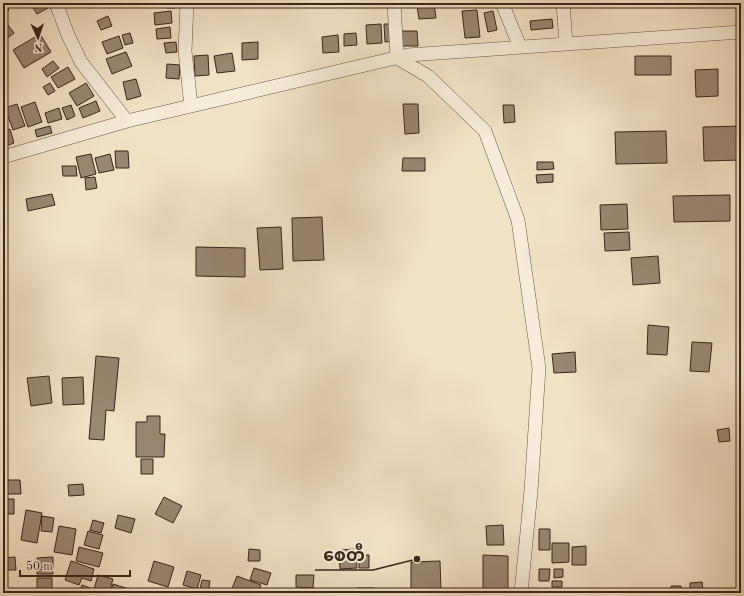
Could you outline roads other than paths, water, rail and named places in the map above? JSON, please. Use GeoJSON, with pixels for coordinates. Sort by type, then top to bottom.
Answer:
{"type":"FeatureCollection","features":[{"type":"Feature","properties":{"kind":"street"},"geometry":{"type":"LineString","coordinates":[[56,3],[68,35],[81,62],[127,121]]}},
{"type":"Feature","properties":{"kind":"street"},"geometry":{"type":"LineString","coordinates":[[187,3],[185,51],[191,106]]}},
{"type":"Feature","properties":{"kind":"street"},"geometry":{"type":"LineString","coordinates":[[394,3],[396,58]]}},
{"type":"Feature","properties":{"kind":"street"},"geometry":{"type":"LineString","coordinates":[[502,3],[520,47]]}},
{"type":"Feature","properties":{"kind":"street"},"geometry":{"type":"LineString","coordinates":[[563,3],[566,44]]}},
{"type":"Feature","properties":{"kind":"street"},"geometry":{"type":"LineString","coordinates":[[3,157],[127,121],[408,55],[741,32]]}},
{"type":"Feature","properties":{"kind":"street"},"geometry":{"type":"LineString","coordinates":[[396,58],[428,76],[485,131],[518,220],[539,368],[531,491],[521,593]]}},
{"type":"Feature","properties":{"kind":"place","name":"စေတီ"},"geometry":{"type":"Point","coordinates":[417,559]}}]}
